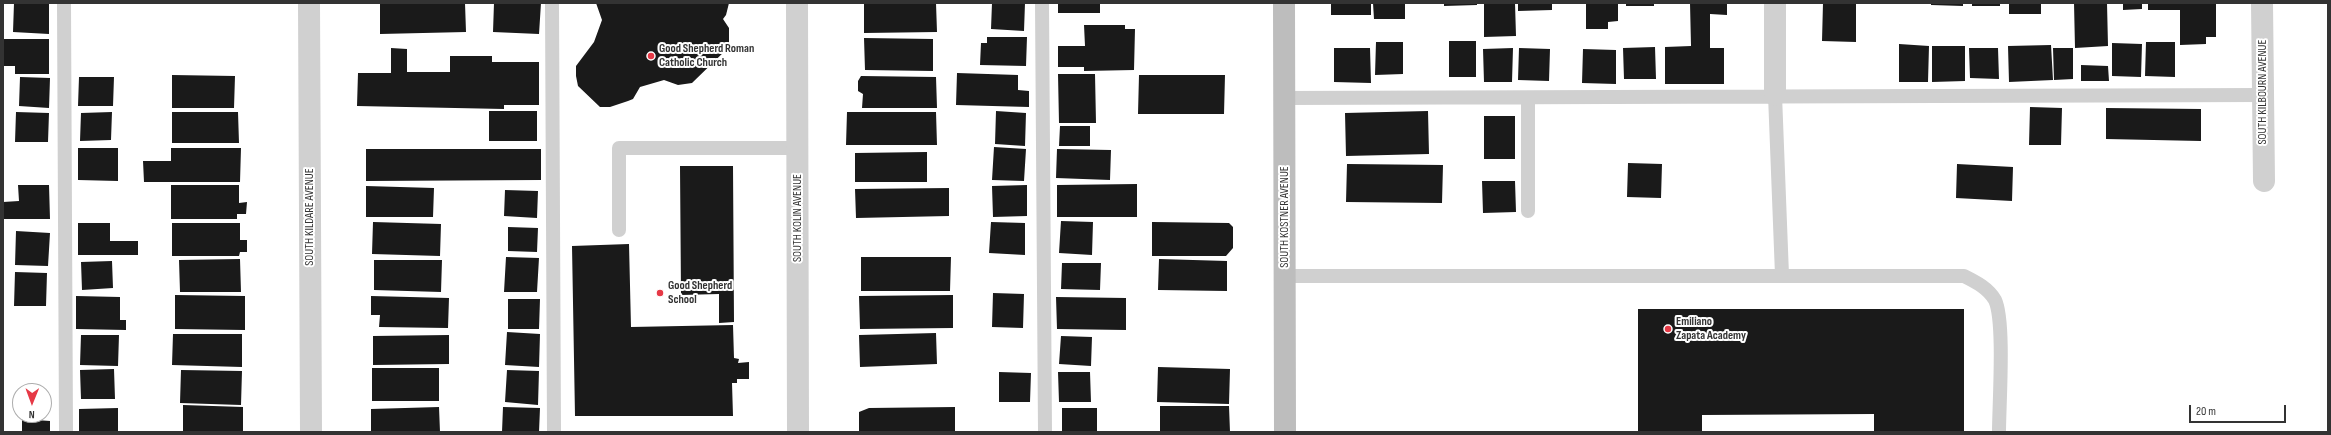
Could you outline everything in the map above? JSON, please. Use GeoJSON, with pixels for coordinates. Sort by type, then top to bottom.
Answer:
{"type":"FeatureCollection","features":[{"type":"Feature","properties":{"kind":"street","name":"SOUTH KILDARE AVENUE"},"geometry":{"type":"LineString","coordinates":[[309,3],[311,432]]}},
{"type":"Feature","properties":{"kind":"street","name":"SOUTH KOLIN AVENUE"},"geometry":{"type":"LineString","coordinates":[[797,3],[798,432]]}},
{"type":"Feature","properties":{"kind":"street","name":"SOUTH KOSTNER AVENUE"},"geometry":{"type":"LineString","coordinates":[[1284,3],[1285,432]]}},
{"type":"Feature","properties":{"kind":"street"},"geometry":{"type":"LineString","coordinates":[[1775,3],[1776,95]]}},
{"type":"Feature","properties":{"kind":"street","name":"SOUTH KILBOURN AVENUE"},"geometry":{"type":"LineString","coordinates":[[2262,3],[2264,181]]}},
{"type":"Feature","properties":{"kind":"lane"},"geometry":{"type":"LineString","coordinates":[[64,3],[66,432]]}},
{"type":"Feature","properties":{"kind":"lane"},"geometry":{"type":"LineString","coordinates":[[552,3],[554,432]]}},
{"type":"Feature","properties":{"kind":"lane"},"geometry":{"type":"LineString","coordinates":[[1042,3],[1045,432]]}},
{"type":"Feature","properties":{"kind":"lane"},"geometry":{"type":"LineString","coordinates":[[1284,98],[1528,98],[1776,95],[2263,95]]}},
{"type":"Feature","properties":{"kind":"lane"},"geometry":{"type":"LineString","coordinates":[[1776,95],[1782,275]]}},
{"type":"Feature","properties":{"kind":"lane"},"geometry":{"type":"LineString","coordinates":[[1528,98],[1528,210]]}},
{"type":"Feature","properties":{"kind":"lane"},"geometry":{"type":"LineString","coordinates":[[619,230],[619,148],[797,148]]}},
{"type":"Feature","properties":{"kind":"lane"},"geometry":{"type":"LineString","coordinates":[[1285,276],[1964,276],[1981,284],[1995,300],[1999,322],[1999,432]]}},
{"type":"Feature","properties":{"kind":"building"},"geometry":{"type":"Polygon","coordinates":[[[14,3],[49,3],[49,34],[13,32],[14,3]]]}},
{"type":"Feature","properties":{"kind":"building"},"geometry":{"type":"Polygon","coordinates":[[[380,3],[465,3],[466,32],[380,34],[380,3]]]}},
{"type":"Feature","properties":{"kind":"building"},"geometry":{"type":"Polygon","coordinates":[[[494,3],[541,3],[539,34],[493,32],[494,3]]]}},
{"type":"Feature","properties":{"kind":"building","name":"Good Shepherd Roman Catholic Church"},"geometry":{"type":"Polygon","coordinates":[[[596,3],[729,3],[726,15],[723,19],[729,28],[729,44],[727,49],[692,83],[678,85],[664,80],[640,87],[633,99],[610,107],[600,107],[578,86],[576,76],[576,66],[594,42],[602,20],[596,3]]]}},
{"type":"Feature","properties":{"kind":"building"},"geometry":{"type":"Polygon","coordinates":[[[864,3],[936,3],[937,32],[864,33],[864,3]]]}},
{"type":"Feature","properties":{"kind":"building"},"geometry":{"type":"Polygon","coordinates":[[[992,3],[1025,3],[1024,31],[991,29],[992,3]]]}},
{"type":"Feature","properties":{"kind":"building"},"geometry":{"type":"Polygon","coordinates":[[[1058,3],[1100,3],[1100,13],[1058,13],[1058,3]]]}},
{"type":"Feature","properties":{"kind":"building"},"geometry":{"type":"Polygon","coordinates":[[[1331,3],[1371,3],[1371,15],[1331,15],[1331,3]]]}},
{"type":"Feature","properties":{"kind":"building"},"geometry":{"type":"Polygon","coordinates":[[[1373,3],[1405,3],[1405,19],[1374,19],[1373,3]]]}},
{"type":"Feature","properties":{"kind":"building"},"geometry":{"type":"Polygon","coordinates":[[[1444,3],[1477,3],[1477,5],[1444,6],[1444,3]]]}},
{"type":"Feature","properties":{"kind":"building"},"geometry":{"type":"Polygon","coordinates":[[[1484,3],[1515,3],[1516,36],[1484,37],[1484,3]]]}},
{"type":"Feature","properties":{"kind":"building"},"geometry":{"type":"Polygon","coordinates":[[[1518,3],[1552,3],[1552,10],[1518,11],[1518,3]]]}},
{"type":"Feature","properties":{"kind":"building"},"geometry":{"type":"Polygon","coordinates":[[[1586,3],[1618,3],[1618,21],[1608,22],[1608,29],[1586,29],[1586,3]]]}},
{"type":"Feature","properties":{"kind":"building"},"geometry":{"type":"Polygon","coordinates":[[[1626,3],[1654,3],[1654,6],[1626,6],[1626,3]]]}},
{"type":"Feature","properties":{"kind":"building"},"geometry":{"type":"Polygon","coordinates":[[[1690,3],[1727,3],[1727,15],[1710,14],[1710,48],[1724,48],[1724,84],[1665,84],[1665,47],[1691,46],[1690,3]]]}},
{"type":"Feature","properties":{"kind":"building"},"geometry":{"type":"Polygon","coordinates":[[[1823,3],[1856,3],[1856,42],[1822,41],[1823,3]]]}},
{"type":"Feature","properties":{"kind":"building"},"geometry":{"type":"Polygon","coordinates":[[[1931,3],[1963,3],[1963,6],[1931,5],[1931,3]]]}},
{"type":"Feature","properties":{"kind":"building"},"geometry":{"type":"Polygon","coordinates":[[[1972,3],[2000,3],[2000,6],[1972,6],[1972,3]]]}},
{"type":"Feature","properties":{"kind":"building"},"geometry":{"type":"Polygon","coordinates":[[[2009,3],[2041,3],[2041,14],[2009,14],[2009,3]]]}},
{"type":"Feature","properties":{"kind":"building"},"geometry":{"type":"Polygon","coordinates":[[[2074,3],[2107,3],[2108,46],[2075,48],[2074,3]]]}},
{"type":"Feature","properties":{"kind":"building"},"geometry":{"type":"Polygon","coordinates":[[[2123,3],[2142,3],[2142,9],[2123,10],[2123,3]]]}},
{"type":"Feature","properties":{"kind":"building"},"geometry":{"type":"Polygon","coordinates":[[[2148,3],[2216,3],[2216,37],[2206,37],[2206,44],[2180,45],[2180,10],[2148,10],[2148,3]]]}},
{"type":"Feature","properties":{"kind":"building"},"geometry":{"type":"Polygon","coordinates":[[[1084,25],[1125,25],[1125,29],[1135,29],[1134,70],[1084,71],[1084,67],[1058,67],[1058,46],[1085,46],[1084,25]]]}},
{"type":"Feature","properties":{"kind":"building"},"geometry":{"type":"Polygon","coordinates":[[[987,37],[1027,37],[1026,66],[980,65],[981,43],[987,43],[987,37]]]}},
{"type":"Feature","properties":{"kind":"building"},"geometry":{"type":"Polygon","coordinates":[[[864,38],[933,39],[933,71],[865,70],[864,38]]]}},
{"type":"Feature","properties":{"kind":"building"},"geometry":{"type":"Polygon","coordinates":[[[3,39],[49,39],[49,74],[15,74],[15,66],[3,66],[3,39]]]}},
{"type":"Feature","properties":{"kind":"building"},"geometry":{"type":"Polygon","coordinates":[[[1449,41],[1476,41],[1476,77],[1449,77],[1449,41]]]}},
{"type":"Feature","properties":{"kind":"building"},"geometry":{"type":"Polygon","coordinates":[[[1376,42],[1403,42],[1403,74],[1375,75],[1376,42]]]}},
{"type":"Feature","properties":{"kind":"building"},"geometry":{"type":"Polygon","coordinates":[[[2146,42],[2175,42],[2175,77],[2145,76],[2146,42]]]}},
{"type":"Feature","properties":{"kind":"building"},"geometry":{"type":"Polygon","coordinates":[[[2112,43],[2142,44],[2141,77],[2112,76],[2112,43]]]}},
{"type":"Feature","properties":{"kind":"building"},"geometry":{"type":"Polygon","coordinates":[[[1899,44],[1929,46],[1928,82],[1899,82],[1899,44]]]}},
{"type":"Feature","properties":{"kind":"building"},"geometry":{"type":"Polygon","coordinates":[[[2051,45],[2053,80],[2009,82],[2008,46],[2051,45]]]}},
{"type":"Feature","properties":{"kind":"building"},"geometry":{"type":"Polygon","coordinates":[[[1932,46],[1965,46],[1965,81],[1932,82],[1932,46]]]}},
{"type":"Feature","properties":{"kind":"building"},"geometry":{"type":"Polygon","coordinates":[[[1655,47],[1656,79],[1624,79],[1623,48],[1655,47]]]}},
{"type":"Feature","properties":{"kind":"building"},"geometry":{"type":"Polygon","coordinates":[[[391,48],[407,49],[407,72],[450,72],[450,56],[492,56],[492,62],[539,62],[539,105],[504,105],[504,109],[357,106],[358,73],[391,73],[391,48]]]}},
{"type":"Feature","properties":{"kind":"building"},"geometry":{"type":"Polygon","coordinates":[[[1334,48],[1370,48],[1371,83],[1334,82],[1334,48]]]}},
{"type":"Feature","properties":{"kind":"building"},"geometry":{"type":"Polygon","coordinates":[[[1513,48],[1512,82],[1484,82],[1483,49],[1513,48]]]}},
{"type":"Feature","properties":{"kind":"building"},"geometry":{"type":"Polygon","coordinates":[[[1519,48],[1550,49],[1549,81],[1518,80],[1519,48]]]}},
{"type":"Feature","properties":{"kind":"building"},"geometry":{"type":"Polygon","coordinates":[[[1969,48],[1998,48],[1999,79],[1970,78],[1969,48]]]}},
{"type":"Feature","properties":{"kind":"building"},"geometry":{"type":"Polygon","coordinates":[[[2053,48],[2073,48],[2073,79],[2054,80],[2053,48]]]}},
{"type":"Feature","properties":{"kind":"building"},"geometry":{"type":"Polygon","coordinates":[[[1583,49],[1616,50],[1616,84],[1582,83],[1583,49]]]}},
{"type":"Feature","properties":{"kind":"building"},"geometry":{"type":"Polygon","coordinates":[[[2081,65],[2108,66],[2109,81],[2081,81],[2081,65]]]}},
{"type":"Feature","properties":{"kind":"building"},"geometry":{"type":"Polygon","coordinates":[[[957,73],[1018,75],[1018,90],[1029,91],[1029,107],[956,105],[957,73]]]}},
{"type":"Feature","properties":{"kind":"building"},"geometry":{"type":"Polygon","coordinates":[[[1058,74],[1095,74],[1096,123],[1059,123],[1058,74]]]}},
{"type":"Feature","properties":{"kind":"building"},"geometry":{"type":"Polygon","coordinates":[[[172,75],[235,76],[234,108],[172,108],[172,75]]]}},
{"type":"Feature","properties":{"kind":"building"},"geometry":{"type":"Polygon","coordinates":[[[1139,75],[1225,75],[1224,114],[1138,114],[1139,75]]]}},
{"type":"Feature","properties":{"kind":"building"},"geometry":{"type":"Polygon","coordinates":[[[861,76],[936,77],[937,108],[862,108],[863,94],[858,91],[858,81],[861,76]]]}},
{"type":"Feature","properties":{"kind":"building"},"geometry":{"type":"Polygon","coordinates":[[[20,77],[50,78],[49,108],[19,106],[20,77]]]}},
{"type":"Feature","properties":{"kind":"building"},"geometry":{"type":"Polygon","coordinates":[[[79,77],[114,77],[113,106],[78,106],[79,77]]]}},
{"type":"Feature","properties":{"kind":"building"},"geometry":{"type":"Polygon","coordinates":[[[2030,107],[2062,108],[2061,145],[2029,145],[2030,107]]]}},
{"type":"Feature","properties":{"kind":"building"},"geometry":{"type":"Polygon","coordinates":[[[2106,108],[2201,109],[2201,141],[2106,139],[2106,108]]]}},
{"type":"Feature","properties":{"kind":"building"},"geometry":{"type":"Polygon","coordinates":[[[489,111],[537,111],[537,141],[489,141],[489,111]]]}},
{"type":"Feature","properties":{"kind":"building"},"geometry":{"type":"Polygon","coordinates":[[[996,111],[1026,113],[1025,146],[995,144],[996,111]]]}},
{"type":"Feature","properties":{"kind":"building"},"geometry":{"type":"Polygon","coordinates":[[[1428,111],[1429,154],[1346,156],[1345,113],[1428,111]]]}},
{"type":"Feature","properties":{"kind":"building"},"geometry":{"type":"Polygon","coordinates":[[[16,112],[49,113],[48,142],[15,142],[16,112]]]}},
{"type":"Feature","properties":{"kind":"building"},"geometry":{"type":"Polygon","coordinates":[[[112,112],[111,140],[80,141],[81,113],[112,112]]]}},
{"type":"Feature","properties":{"kind":"building"},"geometry":{"type":"Polygon","coordinates":[[[172,112],[238,112],[239,143],[172,143],[172,112]]]}},
{"type":"Feature","properties":{"kind":"building"},"geometry":{"type":"Polygon","coordinates":[[[847,112],[936,112],[937,145],[846,145],[847,112]]]}},
{"type":"Feature","properties":{"kind":"building"},"geometry":{"type":"Polygon","coordinates":[[[1484,116],[1515,116],[1515,159],[1484,159],[1484,116]]]}},
{"type":"Feature","properties":{"kind":"building"},"geometry":{"type":"Polygon","coordinates":[[[1060,126],[1090,126],[1090,146],[1059,146],[1060,126]]]}},
{"type":"Feature","properties":{"kind":"building"},"geometry":{"type":"Polygon","coordinates":[[[994,147],[1026,149],[1024,181],[992,180],[994,147]]]}},
{"type":"Feature","properties":{"kind":"building"},"geometry":{"type":"Polygon","coordinates":[[[78,148],[118,148],[118,181],[78,180],[78,148]]]}},
{"type":"Feature","properties":{"kind":"building"},"geometry":{"type":"Polygon","coordinates":[[[171,148],[241,148],[240,182],[144,182],[143,161],[171,161],[171,148]]]}},
{"type":"Feature","properties":{"kind":"building"},"geometry":{"type":"Polygon","coordinates":[[[366,149],[541,149],[541,180],[366,181],[366,149]]]}},
{"type":"Feature","properties":{"kind":"building"},"geometry":{"type":"Polygon","coordinates":[[[1057,149],[1111,150],[1110,180],[1056,178],[1057,149]]]}},
{"type":"Feature","properties":{"kind":"building"},"geometry":{"type":"Polygon","coordinates":[[[927,152],[927,182],[855,182],[855,153],[927,152]]]}},
{"type":"Feature","properties":{"kind":"building"},"geometry":{"type":"Polygon","coordinates":[[[1628,163],[1662,164],[1661,198],[1627,197],[1628,163]]]}},
{"type":"Feature","properties":{"kind":"building"},"geometry":{"type":"Polygon","coordinates":[[[1347,164],[1443,165],[1442,203],[1346,202],[1347,164]]]}},
{"type":"Feature","properties":{"kind":"building"},"geometry":{"type":"Polygon","coordinates":[[[1957,164],[2013,167],[2012,201],[1956,198],[1957,164]]]}},
{"type":"Feature","properties":{"kind":"building"},"geometry":{"type":"Polygon","coordinates":[[[680,166],[733,166],[734,322],[719,323],[719,294],[681,295],[680,166]]]}},
{"type":"Feature","properties":{"kind":"building"},"geometry":{"type":"Polygon","coordinates":[[[1482,181],[1515,181],[1516,212],[1483,213],[1482,181]]]}},
{"type":"Feature","properties":{"kind":"building"},"geometry":{"type":"Polygon","coordinates":[[[1137,184],[1137,217],[1057,217],[1057,185],[1137,184]]]}},
{"type":"Feature","properties":{"kind":"building"},"geometry":{"type":"Polygon","coordinates":[[[18,185],[49,185],[50,219],[3,219],[3,202],[19,201],[18,185]]]}},
{"type":"Feature","properties":{"kind":"building"},"geometry":{"type":"Polygon","coordinates":[[[171,185],[239,185],[239,203],[247,202],[246,214],[237,214],[237,219],[171,219],[171,185]]]}},
{"type":"Feature","properties":{"kind":"building"},"geometry":{"type":"Polygon","coordinates":[[[1027,185],[1027,216],[993,217],[992,186],[1027,185]]]}},
{"type":"Feature","properties":{"kind":"building"},"geometry":{"type":"Polygon","coordinates":[[[366,186],[434,188],[433,217],[366,217],[366,186]]]}},
{"type":"Feature","properties":{"kind":"building"},"geometry":{"type":"Polygon","coordinates":[[[949,188],[949,216],[856,218],[855,189],[949,188]]]}},
{"type":"Feature","properties":{"kind":"building"},"geometry":{"type":"Polygon","coordinates":[[[505,190],[538,191],[537,218],[504,216],[505,190]]]}},
{"type":"Feature","properties":{"kind":"building"},"geometry":{"type":"Polygon","coordinates":[[[1061,221],[1093,222],[1092,255],[1059,253],[1061,221]]]}},
{"type":"Feature","properties":{"kind":"building"},"geometry":{"type":"Polygon","coordinates":[[[373,222],[441,224],[440,256],[372,254],[373,222]]]}},
{"type":"Feature","properties":{"kind":"building"},"geometry":{"type":"Polygon","coordinates":[[[991,222],[1025,223],[1025,255],[989,253],[991,222]]]}},
{"type":"Feature","properties":{"kind":"building"},"geometry":{"type":"Polygon","coordinates":[[[1152,222],[1229,223],[1233,227],[1233,248],[1226,256],[1152,256],[1152,222]]]}},
{"type":"Feature","properties":{"kind":"building"},"geometry":{"type":"Polygon","coordinates":[[[78,223],[110,223],[110,241],[138,241],[138,255],[78,255],[78,223]]]}},
{"type":"Feature","properties":{"kind":"building"},"geometry":{"type":"Polygon","coordinates":[[[172,223],[240,223],[240,240],[247,240],[247,252],[240,252],[239,256],[172,256],[172,223]]]}},
{"type":"Feature","properties":{"kind":"building"},"geometry":{"type":"Polygon","coordinates":[[[508,227],[538,228],[537,252],[508,251],[508,227]]]}},
{"type":"Feature","properties":{"kind":"building"},"geometry":{"type":"Polygon","coordinates":[[[16,231],[50,233],[48,266],[15,265],[16,231]]]}},
{"type":"Feature","properties":{"kind":"building"},"geometry":{"type":"Polygon","coordinates":[[[629,244],[631,327],[733,325],[734,358],[739,359],[738,363],[749,362],[749,379],[737,379],[737,383],[732,383],[733,416],[575,416],[572,246],[629,244]]]}},
{"type":"Feature","properties":{"kind":"building"},"geometry":{"type":"Polygon","coordinates":[[[506,257],[539,258],[537,292],[504,292],[506,257]]]}},
{"type":"Feature","properties":{"kind":"building"},"geometry":{"type":"Polygon","coordinates":[[[861,257],[951,257],[950,291],[861,291],[861,257]]]}},
{"type":"Feature","properties":{"kind":"building"},"geometry":{"type":"Polygon","coordinates":[[[240,259],[241,292],[180,292],[179,260],[240,259]]]}},
{"type":"Feature","properties":{"kind":"building"},"geometry":{"type":"Polygon","coordinates":[[[1159,259],[1227,261],[1227,291],[1158,290],[1159,259]]]}},
{"type":"Feature","properties":{"kind":"building"},"geometry":{"type":"Polygon","coordinates":[[[374,260],[442,260],[441,292],[374,290],[374,260]]]}},
{"type":"Feature","properties":{"kind":"building"},"geometry":{"type":"Polygon","coordinates":[[[112,261],[113,288],[82,290],[81,262],[112,261]]]}},
{"type":"Feature","properties":{"kind":"building"},"geometry":{"type":"Polygon","coordinates":[[[1062,263],[1101,263],[1100,290],[1061,289],[1062,263]]]}},
{"type":"Feature","properties":{"kind":"building"},"geometry":{"type":"Polygon","coordinates":[[[15,272],[47,273],[46,306],[14,306],[15,272]]]}},
{"type":"Feature","properties":{"kind":"building"},"geometry":{"type":"Polygon","coordinates":[[[993,293],[1024,294],[1023,328],[992,327],[993,293]]]}},
{"type":"Feature","properties":{"kind":"building"},"geometry":{"type":"Polygon","coordinates":[[[175,295],[245,296],[245,330],[175,329],[175,295]]]}},
{"type":"Feature","properties":{"kind":"building"},"geometry":{"type":"Polygon","coordinates":[[[953,295],[953,328],[860,329],[859,296],[953,295]]]}},
{"type":"Feature","properties":{"kind":"building"},"geometry":{"type":"Polygon","coordinates":[[[76,296],[120,297],[120,320],[126,320],[126,330],[76,329],[76,296]]]}},
{"type":"Feature","properties":{"kind":"building"},"geometry":{"type":"Polygon","coordinates":[[[371,296],[449,298],[448,328],[379,327],[380,315],[371,315],[371,296]]]}},
{"type":"Feature","properties":{"kind":"building"},"geometry":{"type":"Polygon","coordinates":[[[1056,297],[1126,298],[1126,330],[1057,329],[1056,297]]]}},
{"type":"Feature","properties":{"kind":"building"},"geometry":{"type":"Polygon","coordinates":[[[508,299],[540,299],[539,329],[508,329],[508,299]]]}},
{"type":"Feature","properties":{"kind":"building","name":"Emiliano Zapata Academy"},"geometry":{"type":"Polygon","coordinates":[[[1638,309],[1964,309],[1964,432],[1874,432],[1874,414],[1702,415],[1702,432],[1638,432],[1638,309]]]}},
{"type":"Feature","properties":{"kind":"building"},"geometry":{"type":"Polygon","coordinates":[[[507,332],[540,334],[539,367],[505,365],[507,332]]]}},
{"type":"Feature","properties":{"kind":"building"},"geometry":{"type":"Polygon","coordinates":[[[936,333],[937,364],[860,367],[859,335],[936,333]]]}},
{"type":"Feature","properties":{"kind":"building"},"geometry":{"type":"Polygon","coordinates":[[[173,334],[242,334],[242,367],[172,365],[173,334]]]}},
{"type":"Feature","properties":{"kind":"building"},"geometry":{"type":"Polygon","coordinates":[[[81,335],[119,335],[118,366],[80,365],[81,335]]]}},
{"type":"Feature","properties":{"kind":"building"},"geometry":{"type":"Polygon","coordinates":[[[449,335],[449,364],[373,365],[373,336],[449,335]]]}},
{"type":"Feature","properties":{"kind":"building"},"geometry":{"type":"Polygon","coordinates":[[[1061,336],[1092,337],[1091,366],[1059,364],[1061,336]]]}},
{"type":"Feature","properties":{"kind":"building"},"geometry":{"type":"Polygon","coordinates":[[[1158,367],[1230,369],[1229,404],[1157,402],[1158,367]]]}},
{"type":"Feature","properties":{"kind":"building"},"geometry":{"type":"Polygon","coordinates":[[[372,368],[439,368],[439,401],[372,401],[372,368]]]}},
{"type":"Feature","properties":{"kind":"building"},"geometry":{"type":"Polygon","coordinates":[[[114,369],[115,399],[81,399],[80,370],[114,369]]]}},
{"type":"Feature","properties":{"kind":"building"},"geometry":{"type":"Polygon","coordinates":[[[181,370],[242,371],[241,405],[180,403],[181,370]]]}},
{"type":"Feature","properties":{"kind":"building"},"geometry":{"type":"Polygon","coordinates":[[[507,370],[539,371],[538,405],[505,402],[507,370]]]}},
{"type":"Feature","properties":{"kind":"building"},"geometry":{"type":"Polygon","coordinates":[[[999,372],[1031,373],[1030,402],[999,402],[999,372]]]}},
{"type":"Feature","properties":{"kind":"building"},"geometry":{"type":"Polygon","coordinates":[[[1058,372],[1090,372],[1091,402],[1059,402],[1058,372]]]}},
{"type":"Feature","properties":{"kind":"building"},"geometry":{"type":"Polygon","coordinates":[[[183,405],[243,407],[243,432],[183,432],[183,405]]]}},
{"type":"Feature","properties":{"kind":"building"},"geometry":{"type":"Polygon","coordinates":[[[1160,406],[1229,406],[1230,432],[1160,432],[1160,406]]]}},
{"type":"Feature","properties":{"kind":"building"},"geometry":{"type":"Polygon","coordinates":[[[439,407],[440,432],[371,432],[371,409],[439,407]]]}},
{"type":"Feature","properties":{"kind":"building"},"geometry":{"type":"Polygon","coordinates":[[[503,407],[540,408],[539,432],[502,432],[503,407]]]}},
{"type":"Feature","properties":{"kind":"building"},"geometry":{"type":"Polygon","coordinates":[[[955,407],[955,432],[859,432],[859,412],[869,408],[955,407]]]}},
{"type":"Feature","properties":{"kind":"building"},"geometry":{"type":"Polygon","coordinates":[[[118,408],[118,432],[79,432],[79,409],[118,408]]]}},
{"type":"Feature","properties":{"kind":"building"},"geometry":{"type":"Polygon","coordinates":[[[1062,408],[1097,408],[1097,432],[1062,432],[1062,408]]]}},
{"type":"Feature","properties":{"kind":"building"},"geometry":{"type":"Polygon","coordinates":[[[22,423],[50,423],[50,432],[22,432],[22,423]]]}},
{"type":"Feature","properties":{"kind":"place","name":"Good Shepherd Roman Catholic Church"},"geometry":{"type":"Point","coordinates":[651,56]}},
{"type":"Feature","properties":{"kind":"place","name":"Good Shepherd School"},"geometry":{"type":"Point","coordinates":[660,293]}},
{"type":"Feature","properties":{"kind":"place","name":"Emiliano Zapata Academy"},"geometry":{"type":"Point","coordinates":[1668,329]}}]}
